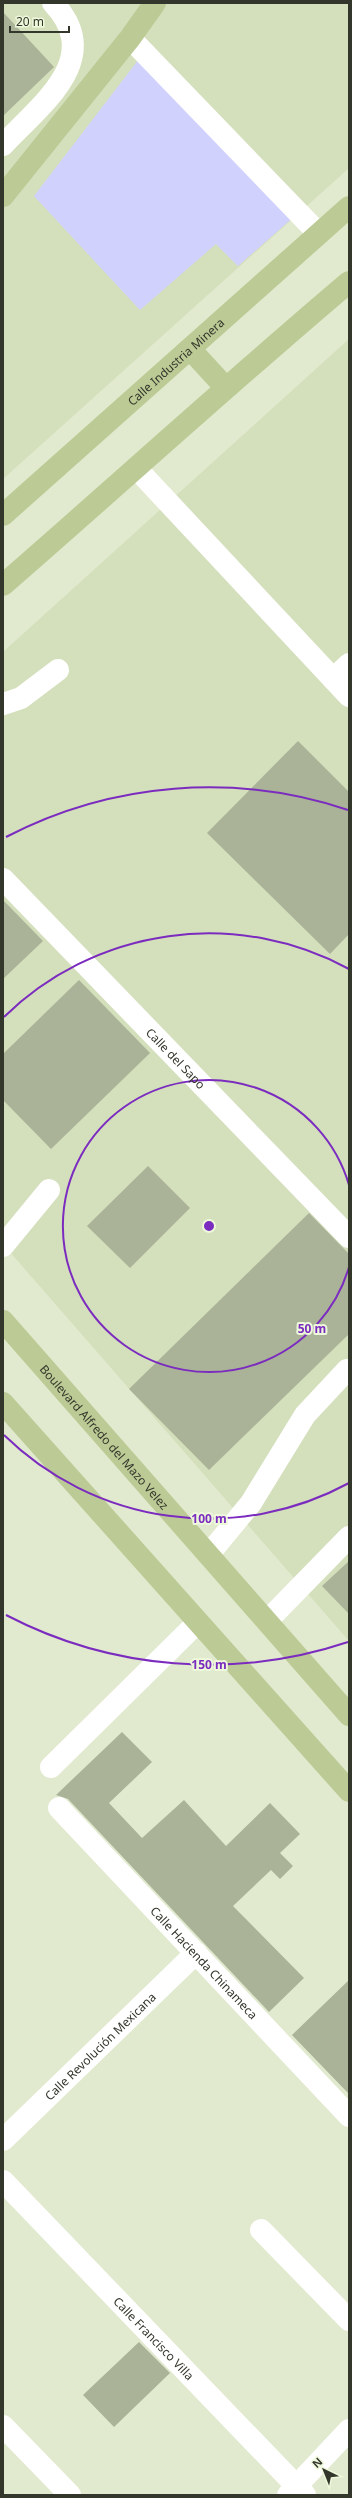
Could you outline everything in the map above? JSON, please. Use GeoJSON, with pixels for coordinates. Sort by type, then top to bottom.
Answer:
{"type":"FeatureCollection","features":[{"type":"Feature","properties":{"kind":"main road"},"geometry":{"type":"LineString","coordinates":[[3,196],[130,38],[155,3]]}},
{"type":"Feature","properties":{"kind":"main road","name":"Calle Industria Minera"},"geometry":{"type":"LineString","coordinates":[[3,515],[191,350],[318,233],[349,208]]}},
{"type":"Feature","properties":{"kind":"main road"},"geometry":{"type":"LineString","coordinates":[[3,585],[137,469],[225,387],[349,282]]}},
{"type":"Feature","properties":{"kind":"main road"},"geometry":{"type":"LineString","coordinates":[[191,350],[225,387]]}},
{"type":"Feature","properties":{"kind":"main road","name":"Boulevard Alfredo del Mazo Velez"},"geometry":{"type":"LineString","coordinates":[[3,1321],[349,1715]]}},
{"type":"Feature","properties":{"kind":"main road"},"geometry":{"type":"LineString","coordinates":[[6,1414],[198,1623],[349,1791]]}},
{"type":"Feature","properties":{"kind":"street"},"geometry":{"type":"LineString","coordinates":[[3,144],[60,82],[73,56],[71,32],[65,18],[53,3]]}},
{"type":"Feature","properties":{"kind":"street"},"geometry":{"type":"LineString","coordinates":[[130,38],[318,233]]}},
{"type":"Feature","properties":{"kind":"street"},"geometry":{"type":"LineString","coordinates":[[137,469],[349,696]]}},
{"type":"Feature","properties":{"kind":"street"},"geometry":{"type":"LineString","coordinates":[[333,678],[349,664]]}},
{"type":"Feature","properties":{"kind":"street"},"geometry":{"type":"LineString","coordinates":[[3,704],[21,698],[40,686],[58,670]]}},
{"type":"Feature","properties":{"kind":"street","name":"Calle del Sapo"},"geometry":{"type":"LineString","coordinates":[[3,878],[349,1237]]}},
{"type":"Feature","properties":{"kind":"street"},"geometry":{"type":"LineString","coordinates":[[3,1246],[49,1190]]}},
{"type":"Feature","properties":{"kind":"street"},"geometry":{"type":"LineString","coordinates":[[209,1554],[251,1503],[305,1416],[347,1370]]}},
{"type":"Feature","properties":{"kind":"street"},"geometry":{"type":"LineString","coordinates":[[267,1621],[349,1537]]}},
{"type":"Feature","properties":{"kind":"street"},"geometry":{"type":"LineString","coordinates":[[51,1767],[198,1623]]}},
{"type":"Feature","properties":{"kind":"street","name":"Calle Hacienda Chinameca"},"geometry":{"type":"LineString","coordinates":[[59,1808],[349,2116]]}},
{"type":"Feature","properties":{"kind":"street","name":"Calle Revolución Mexicana"},"geometry":{"type":"LineString","coordinates":[[3,2140],[196,1952]]}},
{"type":"Feature","properties":{"kind":"street","name":"Calle Francisco Villa"},"geometry":{"type":"LineString","coordinates":[[3,2181],[297,2492]]}},
{"type":"Feature","properties":{"kind":"street"},"geometry":{"type":"LineString","coordinates":[[261,2230],[349,2320]]}},
{"type":"Feature","properties":{"kind":"street"},"geometry":{"type":"LineString","coordinates":[[3,2426],[70,2495]]}},
{"type":"Feature","properties":{"kind":"street"},"geometry":{"type":"LineString","coordinates":[[297,2492],[349,2430]]}},
{"type":"Feature","properties":{"kind":"shaded area"},"geometry":{"type":"Polygon","coordinates":[[[3,3],[349,3],[349,168],[3,479],[3,3]]]}},
{"type":"Feature","properties":{"kind":"shaded area"},"geometry":{"type":"Polygon","coordinates":[[[139,59],[296,215],[238,266],[216,244],[140,310],[34,196],[139,59]]]}},
{"type":"Feature","properties":{"kind":"shaded area"},"geometry":{"type":"Polygon","coordinates":[[[349,339],[349,1641],[3,1244],[3,652],[349,339]]]}},
{"type":"Feature","properties":{"kind":"building"},"geometry":{"type":"Polygon","coordinates":[[[3,12],[54,67],[3,116],[3,12]]]}},
{"type":"Feature","properties":{"kind":"building"},"geometry":{"type":"Polygon","coordinates":[[[298,741],[349,792],[349,934],[330,954],[207,833],[298,741]]]}},
{"type":"Feature","properties":{"kind":"building"},"geometry":{"type":"Polygon","coordinates":[[[3,900],[43,941],[3,979],[3,900]]]}},
{"type":"Feature","properties":{"kind":"building"},"geometry":{"type":"Polygon","coordinates":[[[79,980],[150,1053],[51,1149],[3,1100],[3,1054],[79,980]]]}},
{"type":"Feature","properties":{"kind":"building"},"geometry":{"type":"Polygon","coordinates":[[[148,1166],[190,1208],[130,1268],[87,1226],[148,1166]]]}},
{"type":"Feature","properties":{"kind":"building"},"geometry":{"type":"Polygon","coordinates":[[[309,1213],[349,1254],[349,1334],[209,1470],[129,1389],[309,1213]]]}},
{"type":"Feature","properties":{"kind":"building"},"geometry":{"type":"Polygon","coordinates":[[[349,1561],[349,1614],[322,1586],[349,1561]]]}},
{"type":"Feature","properties":{"kind":"building"},"geometry":{"type":"Polygon","coordinates":[[[122,1732],[152,1762],[109,1803],[142,1838],[184,1800],[226,1846],[270,1803],[300,1834],[280,1853],[293,1866],[280,1879],[271,1870],[233,1906],[304,1978],[269,2012],[68,1799],[56,1795],[122,1732]]]}},
{"type":"Feature","properties":{"kind":"building"},"geometry":{"type":"Polygon","coordinates":[[[349,1980],[349,2094],[292,2035],[349,1980]]]}},
{"type":"Feature","properties":{"kind":"building"},"geometry":{"type":"Polygon","coordinates":[[[139,2342],[170,2373],[114,2427],[83,2395],[139,2342]]]}}]}
